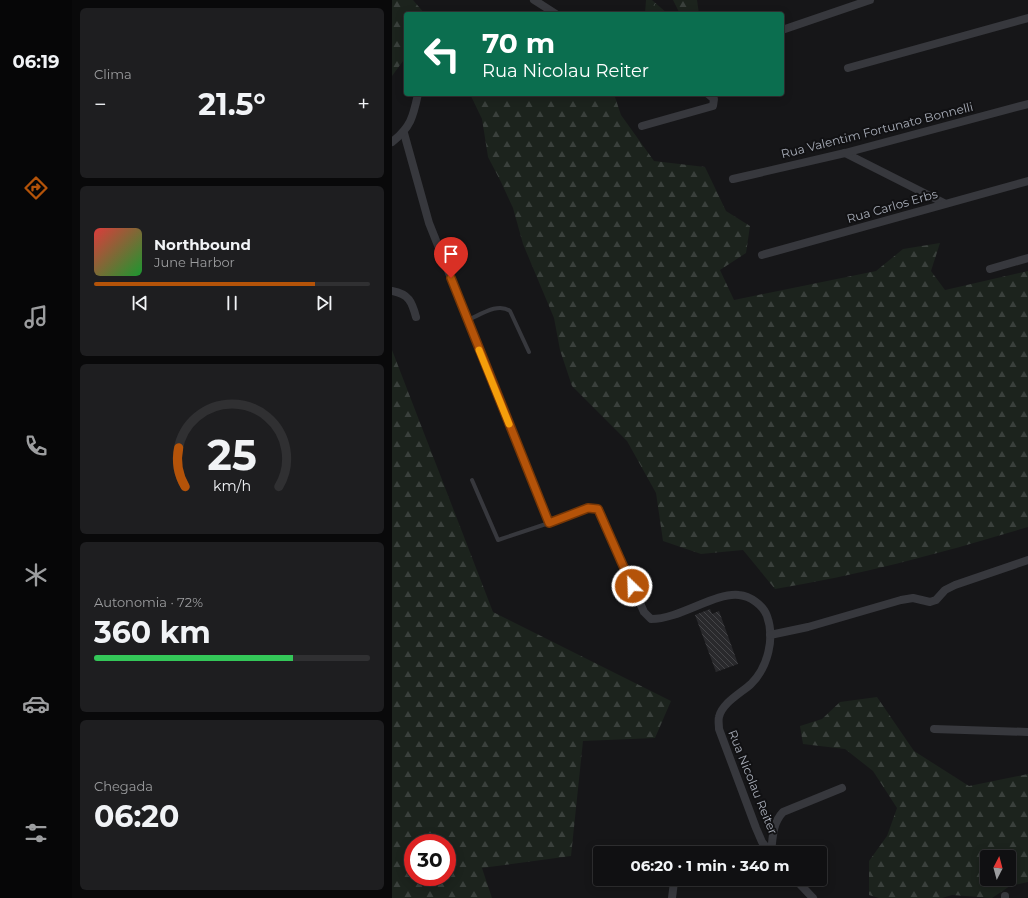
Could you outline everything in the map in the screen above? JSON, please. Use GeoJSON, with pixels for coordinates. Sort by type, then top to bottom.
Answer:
{"type":"FeatureCollection","features":[{"type":"Feature","properties":{"kind":"street"},"geometry":{"type":"LineString","coordinates":[[534,0],[553,12]]}},
{"type":"Feature","properties":{"kind":"street"},"geometry":{"type":"LineString","coordinates":[[784,29],[870,0]]}},
{"type":"Feature","properties":{"kind":"street"},"geometry":{"type":"LineString","coordinates":[[848,68],[1028,18]]}},
{"type":"Feature","properties":{"kind":"street"},"geometry":{"type":"LineString","coordinates":[[392,142],[404,133],[413,114],[418,96]]}},
{"type":"Feature","properties":{"kind":"street"},"geometry":{"type":"LineString","coordinates":[[642,126],[713,106],[714,99],[710,96]]}},
{"type":"Feature","properties":{"kind":"street","name":"Rua Valentim Fortunato Bonnelli"},"geometry":{"type":"LineString","coordinates":[[733,179],[845,153],[1028,104]]}},
{"type":"Feature","properties":{"kind":"street"},"geometry":{"type":"LineString","coordinates":[[404,133],[429,223],[549,523]]}},
{"type":"Feature","properties":{"kind":"street"},"geometry":{"type":"LineString","coordinates":[[845,153],[944,203]]}},
{"type":"Feature","properties":{"kind":"street","name":"Rua Carlos Erbs"},"geometry":{"type":"LineString","coordinates":[[762,255],[944,203],[1028,181]]}},
{"type":"Feature","properties":{"kind":"street"},"geometry":{"type":"LineString","coordinates":[[990,269],[1028,258]]}},
{"type":"Feature","properties":{"kind":"street"},"geometry":{"type":"LineString","coordinates":[[392,290],[405,294],[411,300],[416,318]]}},
{"type":"Feature","properties":{"kind":"street","name":"Rua Nicolau Reiter"},"geometry":{"type":"LineString","coordinates":[[549,523],[588,508],[598,509],[644,612],[651,619],[664,619],[722,598],[738,595],[755,601],[765,611],[769,623],[770,635],[767,656],[760,672],[752,683],[726,706],[719,716],[719,729],[756,828],[765,846]]}},
{"type":"Feature","properties":{"kind":"street"},"geometry":{"type":"LineString","coordinates":[[770,635],[808,627],[901,600],[913,598],[930,602],[936,600],[945,590],[955,585],[1028,560]]}},
{"type":"Feature","properties":{"kind":"street"},"geometry":{"type":"LineString","coordinates":[[934,729],[1028,732]]}},
{"type":"Feature","properties":{"kind":"street"},"geometry":{"type":"LineString","coordinates":[[772,846],[773,830],[777,820],[783,812],[842,788]]}},
{"type":"Feature","properties":{"kind":"street"},"geometry":{"type":"LineString","coordinates":[[672,898],[674,886]]}},
{"type":"Feature","properties":{"kind":"street"},"geometry":{"type":"LineString","coordinates":[[802,886],[813,898]]}},
{"type":"Feature","properties":{"kind":"lane"},"geometry":{"type":"LineString","coordinates":[[467,320],[497,308],[505,307],[510,311],[529,352]]}},
{"type":"Feature","properties":{"kind":"lane"},"geometry":{"type":"LineString","coordinates":[[472,480],[498,540],[549,523]]}},
{"type":"Feature","properties":{"kind":"green space"},"geometry":{"type":"Polygon","coordinates":[[[392,0],[413,0],[423,12],[404,12],[404,60],[392,76],[392,0]]]}},
{"type":"Feature","properties":{"kind":"green space"},"geometry":{"type":"Polygon","coordinates":[[[646,0],[652,0],[666,12],[645,12],[646,0]]]}},
{"type":"Feature","properties":{"kind":"green space"},"geometry":{"type":"Polygon","coordinates":[[[673,0],[697,0],[699,12],[679,12],[673,0]]]}},
{"type":"Feature","properties":{"kind":"green space"},"geometry":{"type":"Polygon","coordinates":[[[471,96],[615,96],[621,115],[654,161],[705,167],[726,211],[750,226],[746,253],[720,270],[734,300],[876,271],[903,249],[940,243],[931,271],[945,290],[1028,271],[1028,527],[871,570],[775,589],[743,550],[701,554],[663,541],[656,493],[627,441],[572,386],[560,350],[554,318],[523,244],[513,208],[488,157],[482,119],[471,96]]]}},
{"type":"Feature","properties":{"kind":"green space"},"geometry":{"type":"Polygon","coordinates":[[[392,350],[493,612],[671,701],[655,738],[583,741],[571,856],[482,868],[492,898],[392,898],[392,350]]]}},
{"type":"Feature","properties":{"kind":"green space"},"geometry":{"type":"Polygon","coordinates":[[[877,697],[914,751],[969,786],[1028,774],[1028,882],[1016,885],[1016,850],[980,850],[980,886],[1010,886],[992,898],[952,895],[942,898],[879,898],[869,895],[869,861],[887,836],[897,808],[873,771],[845,749],[803,744],[800,726],[822,719],[840,702],[877,697]]]}},
{"type":"Feature","properties":{"kind":"building"},"geometry":{"type":"Polygon","coordinates":[[[710,609],[712,614],[719,611],[738,664],[716,672],[695,615],[710,609]]]}},
{"type":"Feature","properties":{"kind":"slow traffic"},"geometry":{"type":"LineString","coordinates":[[479,350],[509,424]]}},
{"type":"Feature","properties":{"kind":"route"},"geometry":{"type":"LineString","coordinates":[[451,278],[549,523],[588,508],[598,509],[632,586]]}}]}
